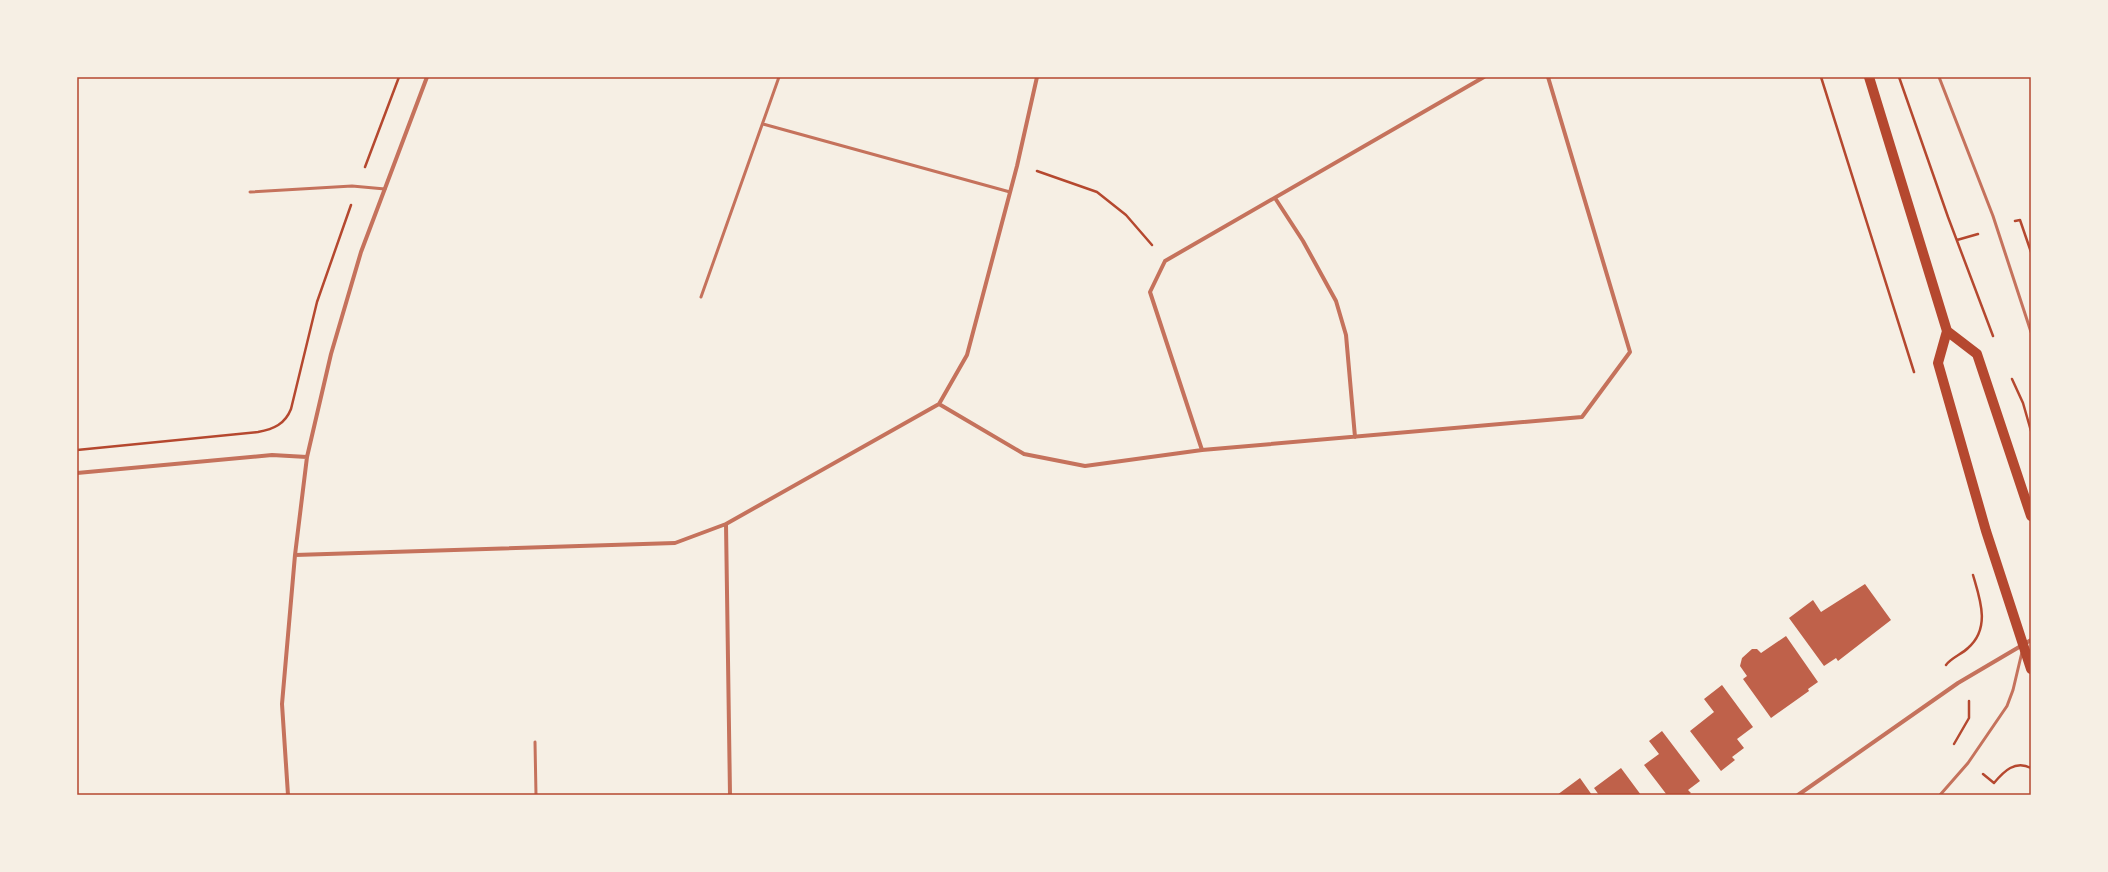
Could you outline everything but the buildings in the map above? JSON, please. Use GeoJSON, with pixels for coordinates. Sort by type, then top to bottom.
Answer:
{"type":"FeatureCollection","features":[{"type":"Feature","properties":{"kind":"main road"},"geometry":{"type":"LineString","coordinates":[[1869,77],[1947,331],[1938,363],[1986,531],[2017,626],[2027,642],[2031,669]]}},
{"type":"Feature","properties":{"kind":"main road"},"geometry":{"type":"LineString","coordinates":[[1947,331],[1977,354],[2031,516]]}},
{"type":"Feature","properties":{"kind":"street"},"geometry":{"type":"LineString","coordinates":[[288,795],[282,704],[295,555],[307,457],[331,354],[362,252],[427,77]]}},
{"type":"Feature","properties":{"kind":"street"},"geometry":{"type":"LineString","coordinates":[[295,555],[675,543],[726,524],[939,404],[967,355],[1017,166],[1037,77]]}},
{"type":"Feature","properties":{"kind":"street"},"geometry":{"type":"LineString","coordinates":[[1202,450],[1150,292],[1165,261],[1484,77]]}},
{"type":"Feature","properties":{"kind":"street"},"geometry":{"type":"LineString","coordinates":[[939,404],[1024,454],[1085,466],[1202,450],[1582,417],[1630,352],[1548,77]]}},
{"type":"Feature","properties":{"kind":"street"},"geometry":{"type":"LineString","coordinates":[[1275,198],[1303,241],[1336,301],[1346,335],[1356,437]]}},
{"type":"Feature","properties":{"kind":"street"},"geometry":{"type":"LineString","coordinates":[[77,473],[272,455],[307,457]]}},
{"type":"Feature","properties":{"kind":"street"},"geometry":{"type":"LineString","coordinates":[[726,524],[730,795]]}},
{"type":"Feature","properties":{"kind":"street"},"geometry":{"type":"LineString","coordinates":[[1798,795],[1958,683],[2027,642]]}},
{"type":"Feature","properties":{"kind":"lane"},"geometry":{"type":"LineString","coordinates":[[701,297],[779,77]]}},
{"type":"Feature","properties":{"kind":"lane"},"geometry":{"type":"LineString","coordinates":[[1939,77],[1993,216],[2031,332]]}},
{"type":"Feature","properties":{"kind":"lane"},"geometry":{"type":"LineString","coordinates":[[763,124],[1010,192]]}},
{"type":"Feature","properties":{"kind":"lane"},"geometry":{"type":"LineString","coordinates":[[250,192],[358,186],[385,190]]}},
{"type":"Feature","properties":{"kind":"lane"},"geometry":{"type":"LineString","coordinates":[[1940,795],[1968,763],[2007,706],[2027,642]]}},
{"type":"Feature","properties":{"kind":"lane"},"geometry":{"type":"LineString","coordinates":[[535,742],[536,795]]}},
{"type":"Feature","properties":{"kind":"path"},"geometry":{"type":"LineString","coordinates":[[77,450],[258,432],[272,429],[285,420],[291,409],[317,302],[399,77]]}},
{"type":"Feature","properties":{"kind":"path"},"geometry":{"type":"LineString","coordinates":[[1821,77],[1916,379]]}},
{"type":"Feature","properties":{"kind":"path"},"geometry":{"type":"LineString","coordinates":[[1899,77],[1948,217],[1994,337]]}},
{"type":"Feature","properties":{"kind":"path"},"geometry":{"type":"LineString","coordinates":[[1017,166],[1050,174],[1097,192],[1126,215],[1165,261]]}},
{"type":"Feature","properties":{"kind":"path"},"geometry":{"type":"LineString","coordinates":[[2010,374],[2023,403],[2031,431]]}},
{"type":"Feature","properties":{"kind":"path"},"geometry":{"type":"LineString","coordinates":[[1950,670],[1946,664],[1969,648],[1978,636],[1982,621],[1982,610],[1973,573]]}},
{"type":"Feature","properties":{"kind":"path"},"geometry":{"type":"LineString","coordinates":[[1951,750],[1968,718],[1970,702]]}},
{"type":"Feature","properties":{"kind":"path"},"geometry":{"type":"LineString","coordinates":[[1989,779],[1994,783],[2004,771],[2013,766],[2024,765],[2031,768]]}}]}
